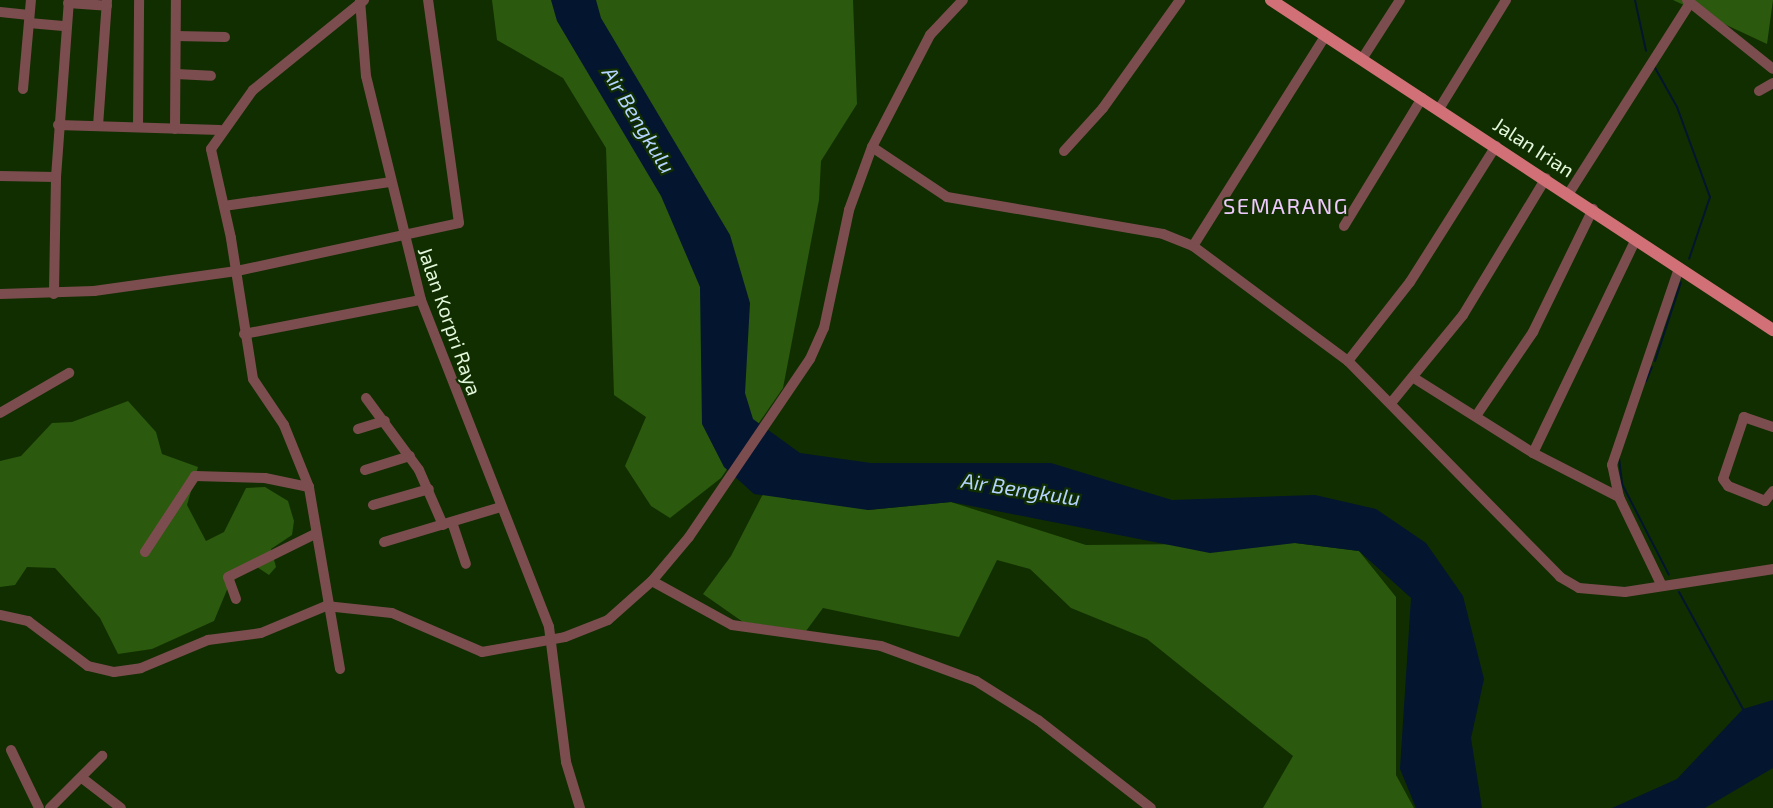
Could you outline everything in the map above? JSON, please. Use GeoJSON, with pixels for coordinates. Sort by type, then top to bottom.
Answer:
{"type":"FeatureCollection","features":[{"type":"Feature","properties":{"kind":"main road","name":"Jalan Irian"},"geometry":{"type":"LineString","coordinates":[[1271,0],[1546,178],[1773,330]]}},
{"type":"Feature","properties":{"kind":"street"},"geometry":{"type":"LineString","coordinates":[[22,89],[31,0]]}},
{"type":"Feature","properties":{"kind":"street"},"geometry":{"type":"LineString","coordinates":[[138,128],[139,0]]}},
{"type":"Feature","properties":{"kind":"street"},"geometry":{"type":"LineString","coordinates":[[175,129],[176,0]]}},
{"type":"Feature","properties":{"kind":"street"},"geometry":{"type":"LineString","coordinates":[[340,669],[327,606],[309,487],[285,425],[255,386],[244,334],[237,271],[211,151],[220,130],[253,90],[360,0],[364,0]]}},
{"type":"Feature","properties":{"kind":"street","name":"Jalan Korpri Raya"},"geometry":{"type":"LineString","coordinates":[[360,0],[366,76],[404,238],[421,300],[550,641],[566,762],[580,808]]}},
{"type":"Feature","properties":{"kind":"street"},"geometry":{"type":"LineString","coordinates":[[0,294],[54,294],[237,271],[404,238],[461,220],[428,0]]}},
{"type":"Feature","properties":{"kind":"street"},"geometry":{"type":"LineString","coordinates":[[0,615],[28,621],[88,666],[114,672],[141,668],[208,640],[261,633],[327,606],[392,613],[482,652],[550,641],[598,626],[652,581],[729,482],[800,376],[824,328],[849,210],[872,147],[930,34],[963,0]]}},
{"type":"Feature","properties":{"kind":"street"},"geometry":{"type":"LineString","coordinates":[[1064,151],[1103,108],[1180,0]]}},
{"type":"Feature","properties":{"kind":"street"},"geometry":{"type":"LineString","coordinates":[[1362,59],[1400,0]]}},
{"type":"Feature","properties":{"kind":"street"},"geometry":{"type":"LineString","coordinates":[[1439,108],[1506,0]]}},
{"type":"Feature","properties":{"kind":"street"},"geometry":{"type":"LineString","coordinates":[[54,294],[58,125],[68,1],[107,3],[98,126]]}},
{"type":"Feature","properties":{"kind":"street"},"geometry":{"type":"LineString","coordinates":[[1569,194],[1689,2],[1773,69]]}},
{"type":"Feature","properties":{"kind":"street"},"geometry":{"type":"LineString","coordinates":[[0,12],[66,26]]}},
{"type":"Feature","properties":{"kind":"street"},"geometry":{"type":"LineString","coordinates":[[1193,246],[1326,35]]}},
{"type":"Feature","properties":{"kind":"street"},"geometry":{"type":"LineString","coordinates":[[176,36],[225,37]]}},
{"type":"Feature","properties":{"kind":"street"},"geometry":{"type":"LineString","coordinates":[[176,74],[211,76]]}},
{"type":"Feature","properties":{"kind":"street"},"geometry":{"type":"LineString","coordinates":[[1759,91],[1773,83]]}},
{"type":"Feature","properties":{"kind":"street"},"geometry":{"type":"LineString","coordinates":[[1344,226],[1422,98]]}},
{"type":"Feature","properties":{"kind":"street"},"geometry":{"type":"LineString","coordinates":[[58,125],[220,130]]}},
{"type":"Feature","properties":{"kind":"street"},"geometry":{"type":"LineString","coordinates":[[1348,361],[1410,282],[1496,146]]}},
{"type":"Feature","properties":{"kind":"street"},"geometry":{"type":"LineString","coordinates":[[872,147],[947,197],[1163,234],[1193,246],[1348,361],[1568,583],[1608,594],[1773,568]]}},
{"type":"Feature","properties":{"kind":"street"},"geometry":{"type":"LineString","coordinates":[[0,176],[56,177]]}},
{"type":"Feature","properties":{"kind":"street"},"geometry":{"type":"LineString","coordinates":[[1391,403],[1414,378],[1463,315],[1546,178]]}},
{"type":"Feature","properties":{"kind":"street"},"geometry":{"type":"LineString","coordinates":[[224,206],[391,182]]}},
{"type":"Feature","properties":{"kind":"street"},"geometry":{"type":"LineString","coordinates":[[1476,416],[1533,332],[1593,209]]}},
{"type":"Feature","properties":{"kind":"street"},"geometry":{"type":"LineString","coordinates":[[1533,453],[1636,239]]}},
{"type":"Feature","properties":{"kind":"street"},"geometry":{"type":"LineString","coordinates":[[1662,584],[1619,497],[1612,465],[1615,449],[1679,268]]}},
{"type":"Feature","properties":{"kind":"street"},"geometry":{"type":"LineString","coordinates":[[244,334],[421,300]]}},
{"type":"Feature","properties":{"kind":"street"},"geometry":{"type":"LineString","coordinates":[[0,413],[69,373]]}},
{"type":"Feature","properties":{"kind":"street"},"geometry":{"type":"LineString","coordinates":[[1414,378],[1533,453],[1619,497]]}},
{"type":"Feature","properties":{"kind":"street"},"geometry":{"type":"LineString","coordinates":[[366,398],[410,456],[448,524],[466,564]]}},
{"type":"Feature","properties":{"kind":"street"},"geometry":{"type":"LineString","coordinates":[[1772,424],[1744,417],[1723,479],[1761,500],[1769,501],[1773,491]]}},
{"type":"Feature","properties":{"kind":"street"},"geometry":{"type":"LineString","coordinates":[[358,429],[385,422]]}},
{"type":"Feature","properties":{"kind":"street"},"geometry":{"type":"LineString","coordinates":[[365,470],[410,456]]}},
{"type":"Feature","properties":{"kind":"street"},"geometry":{"type":"LineString","coordinates":[[145,552],[195,476],[265,478],[309,487]]}},
{"type":"Feature","properties":{"kind":"street"},"geometry":{"type":"LineString","coordinates":[[373,505],[429,489]]}},
{"type":"Feature","properties":{"kind":"street"},"geometry":{"type":"LineString","coordinates":[[384,542],[501,507]]}},
{"type":"Feature","properties":{"kind":"street"},"geometry":{"type":"LineString","coordinates":[[236,599],[228,577],[315,534]]}},
{"type":"Feature","properties":{"kind":"street"},"geometry":{"type":"LineString","coordinates":[[652,581],[732,626],[881,646],[976,681],[1038,720],[1151,808]]}},
{"type":"Feature","properties":{"kind":"street"},"geometry":{"type":"LineString","coordinates":[[11,750],[39,808]]}},
{"type":"Feature","properties":{"kind":"street"},"geometry":{"type":"LineString","coordinates":[[56,806],[102,756]]}},
{"type":"Feature","properties":{"kind":"street"},"geometry":{"type":"LineString","coordinates":[[82,778],[121,808]]}},
{"type":"Feature","properties":{"kind":"green space"},"geometry":{"type":"Polygon","coordinates":[[[492,0],[853,0],[857,104],[821,161],[819,200],[783,388],[721,478],[670,518],[651,506],[625,466],[646,417],[614,395],[606,148],[563,78],[497,40],[492,0]]]}},
{"type":"Feature","properties":{"kind":"green space"},"geometry":{"type":"Polygon","coordinates":[[[1673,0],[1773,0],[1767,44],[1673,0]]]}},
{"type":"Feature","properties":{"kind":"green space"},"geometry":{"type":"Polygon","coordinates":[[[128,401],[156,432],[162,454],[198,467],[187,505],[206,541],[224,532],[246,488],[265,487],[288,501],[294,521],[292,535],[271,549],[276,567],[269,575],[251,563],[229,585],[214,621],[152,649],[118,654],[100,618],[55,568],[27,567],[15,585],[0,587],[0,461],[21,456],[52,423],[72,422],[128,401]]]}},
{"type":"Feature","properties":{"kind":"green space"},"geometry":{"type":"Polygon","coordinates":[[[827,489],[868,510],[951,502],[1086,545],[1295,543],[1359,551],[1396,597],[1396,775],[1414,808],[1263,808],[1293,756],[1147,639],[1071,608],[1030,569],[997,560],[959,637],[823,608],[806,631],[743,622],[703,594],[731,556],[764,492],[793,500],[827,489]]]}},
{"type":"Feature","properties":{"kind":"water","name":"Air Bengkulu"},"geometry":{"type":"Polygon","coordinates":[[[551,0],[596,0],[601,18],[730,235],[750,303],[745,393],[753,419],[800,453],[871,463],[1051,463],[1172,500],[1315,495],[1376,509],[1426,543],[1463,596],[1484,679],[1471,738],[1482,808],[1416,808],[1400,769],[1411,598],[1359,551],[1295,543],[1210,553],[951,502],[868,510],[754,494],[724,467],[702,424],[700,287],[661,196],[557,21],[551,0]]]}},
{"type":"Feature","properties":{"kind":"water"},"geometry":{"type":"Polygon","coordinates":[[[1773,700],[1773,768],[1705,808],[1612,808],[1677,779],[1743,709],[1773,700]]]}},
{"type":"Feature","properties":{"kind":"waterway"},"geometry":{"type":"LineString","coordinates":[[1635,0],[1646,51]]}},
{"type":"Feature","properties":{"kind":"waterway"},"geometry":{"type":"LineString","coordinates":[[1654,66],[1677,107],[1710,197],[1689,259]]}},
{"type":"Feature","properties":{"kind":"waterway"},"geometry":{"type":"LineString","coordinates":[[1655,361],[1681,282]]}},
{"type":"Feature","properties":{"kind":"waterway"},"geometry":{"type":"LineString","coordinates":[[1646,381],[1652,367]]}},
{"type":"Feature","properties":{"kind":"waterway"},"geometry":{"type":"LineString","coordinates":[[1619,458],[1622,484],[1669,575]]}},
{"type":"Feature","properties":{"kind":"waterway"},"geometry":{"type":"LineString","coordinates":[[1679,592],[1743,709]]}},
{"type":"Feature","properties":{"kind":"district","name":"SEMARANG"},"geometry":{"type":"Point","coordinates":[1286,206]}}]}
